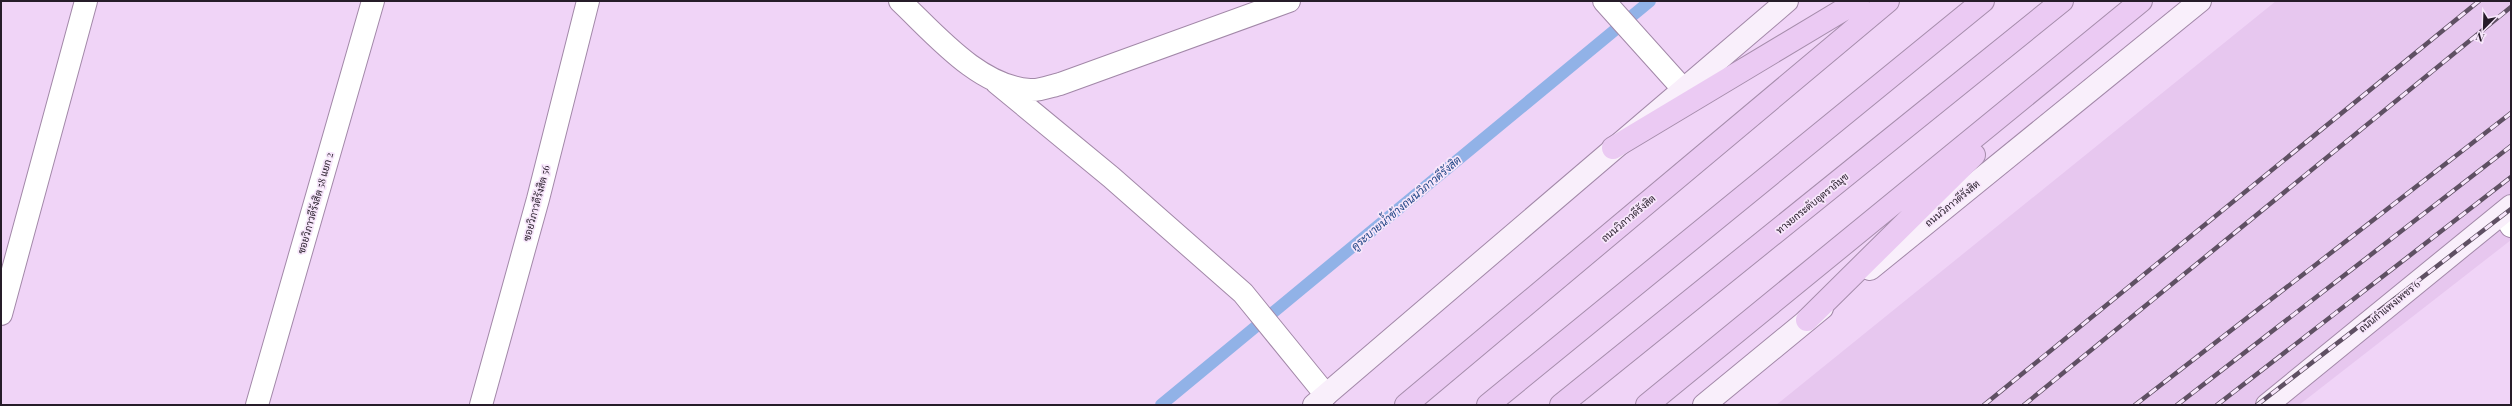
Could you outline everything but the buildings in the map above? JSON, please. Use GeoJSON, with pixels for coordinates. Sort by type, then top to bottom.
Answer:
{"type":"FeatureCollection","features":[{"type":"Feature","properties":{"kind":"highway"},"geometry":{"type":"LineString","coordinates":[[1613,148],[1858,1]]}},
{"type":"Feature","properties":{"kind":"highway","name":"ถนนวิภาวดีรังสิต"},"geometry":{"type":"LineString","coordinates":[[1406,405],[1888,1]]}},
{"type":"Feature","properties":{"kind":"highway"},"geometry":{"type":"LineString","coordinates":[[1488,405],[1983,1]]}},
{"type":"Feature","properties":{"kind":"highway","name":"ทางยกระดับอุตราภิมุข"},"geometry":{"type":"LineString","coordinates":[[1561,405],[2062,1]]}},
{"type":"Feature","properties":{"kind":"highway"},"geometry":{"type":"LineString","coordinates":[[1647,405],[2141,1]]}},
{"type":"Feature","properties":{"kind":"highway"},"geometry":{"type":"LineString","coordinates":[[1807,320],[2064,65]]}},
{"type":"Feature","properties":{"kind":"main road"},"geometry":{"type":"LineString","coordinates":[[1320,400],[1613,148],[1684,90],[1787,1]]}},
{"type":"Feature","properties":{"kind":"main road","name":"ถนนวิภาวดีรังสิต"},"geometry":{"type":"LineString","coordinates":[[1704,405],[2200,1]]}},
{"type":"Feature","properties":{"kind":"main road","name":"ถนนกำแพงเพชร 6"},"geometry":{"type":"LineString","coordinates":[[2267,405],[2508,215]]}},
{"type":"Feature","properties":{"kind":"street"},"geometry":{"type":"LineString","coordinates":[[1,314],[86,1]]}},
{"type":"Feature","properties":{"kind":"street","name":"ซอยวิภาวดีรังสิต 58 แยก 2"},"geometry":{"type":"LineString","coordinates":[[257,405],[373,1]]}},
{"type":"Feature","properties":{"kind":"street","name":"ซอยวิภาวดีรังสิต 56"},"geometry":{"type":"LineString","coordinates":[[481,405],[538,199],[588,1]]}},
{"type":"Feature","properties":{"kind":"street"},"geometry":{"type":"LineString","coordinates":[[900,1],[957,55],[997,83],[1111,177],[1243,293],[1281,340],[1320,400]]}},
{"type":"Feature","properties":{"kind":"street"},"geometry":{"type":"LineString","coordinates":[[997,83],[1030,90],[1060,84],[1289,1]]}},
{"type":"Feature","properties":{"kind":"street"},"geometry":{"type":"LineString","coordinates":[[1605,2],[1684,90]]}},
{"type":"Feature","properties":{"kind":"shaded area"},"geometry":{"type":"Polygon","coordinates":[[[2276,1],[2511,1],[2511,240],[2299,405],[1776,405],[2276,1]]]}},
{"type":"Feature","properties":{"kind":"waterway","name":"คูระบายน้ำข้างถนนวิภาวดีรังสิต"},"geometry":{"type":"LineString","coordinates":[[1161,405],[1650,1]]}},
{"type":"Feature","properties":{"kind":"railway"},"geometry":{"type":"LineString","coordinates":[[1984,405],[2479,1]]}},
{"type":"Feature","properties":{"kind":"railway"},"geometry":{"type":"LineString","coordinates":[[2024,405],[2511,7]]}},
{"type":"Feature","properties":{"kind":"railway"},"geometry":{"type":"LineString","coordinates":[[2135,405],[2511,113]]}},
{"type":"Feature","properties":{"kind":"railway"},"geometry":{"type":"LineString","coordinates":[[2177,405],[2511,146]]}},
{"type":"Feature","properties":{"kind":"railway"},"geometry":{"type":"LineString","coordinates":[[2217,405],[2511,177]]}},
{"type":"Feature","properties":{"kind":"railway"},"geometry":{"type":"LineString","coordinates":[[2257,405],[2511,209]]}}]}
